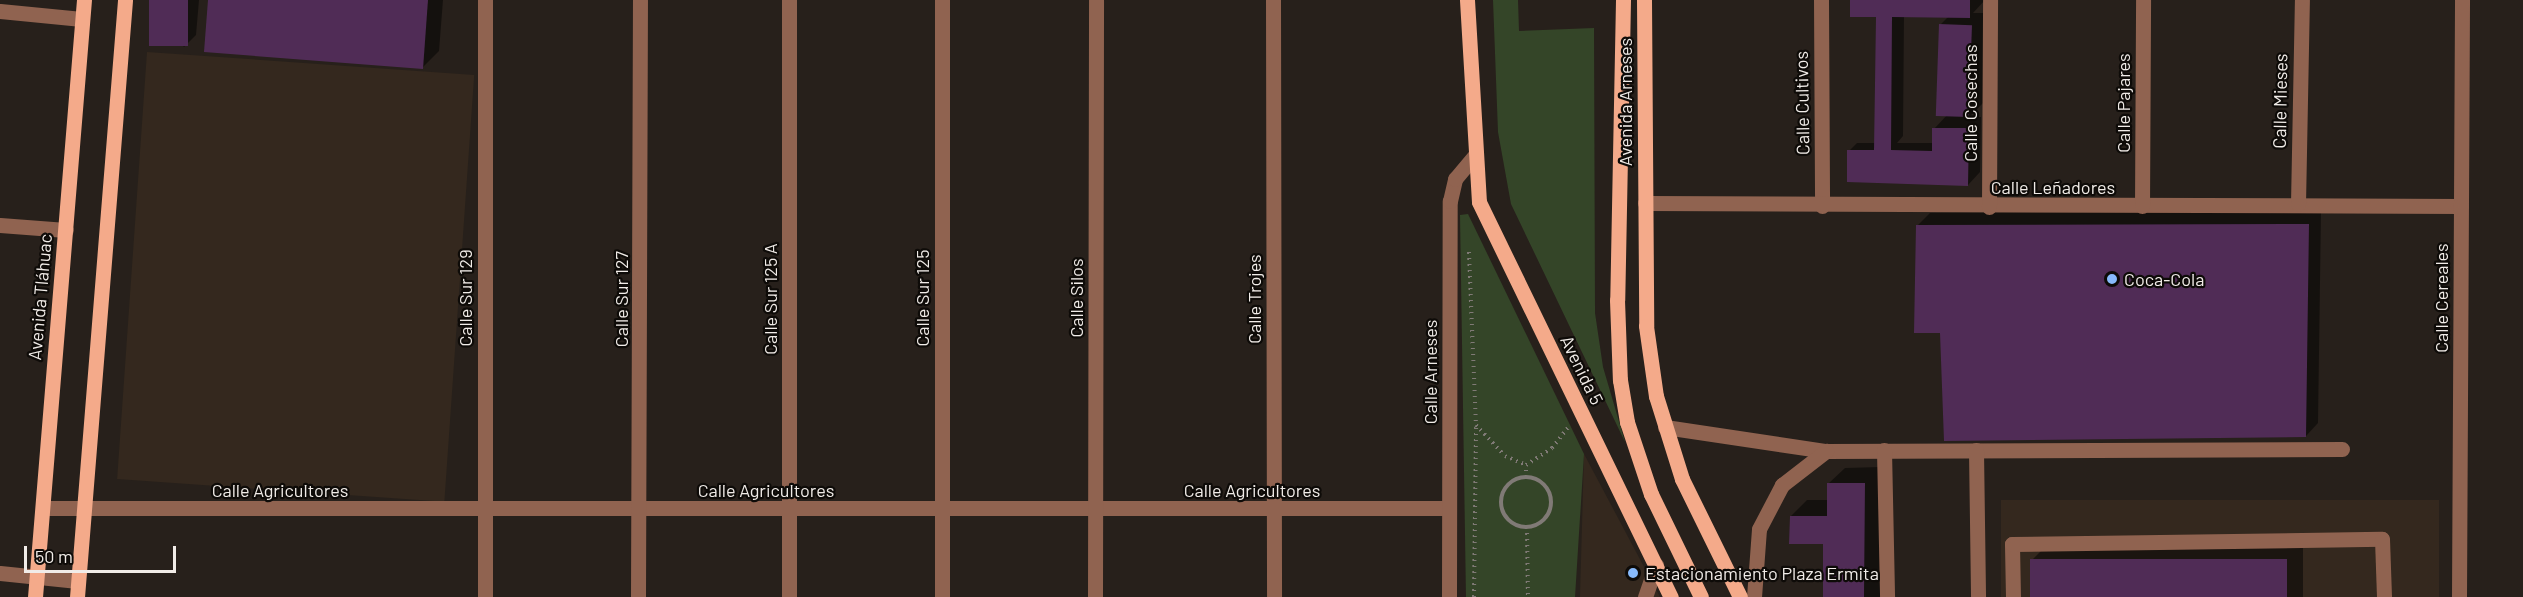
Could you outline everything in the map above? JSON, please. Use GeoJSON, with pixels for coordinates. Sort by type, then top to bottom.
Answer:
{"type":"FeatureCollection","features":[{"type":"Feature","properties":{"kind":"main road","name":"Avenida Tláhuac"},"geometry":{"type":"LineString","coordinates":[[35,597],[84,0]]}},
{"type":"Feature","properties":{"kind":"main road"},"geometry":{"type":"LineString","coordinates":[[77,597],[126,0]]}},
{"type":"Feature","properties":{"kind":"main road"},"geometry":{"type":"LineString","coordinates":[[1467,0],[1475,155]]}},
{"type":"Feature","properties":{"kind":"main road"},"geometry":{"type":"LineString","coordinates":[[1623,0],[1617,300],[1620,380],[1627,422],[1651,494],[1701,597]]}},
{"type":"Feature","properties":{"kind":"main road","name":"Avenida Arneses"},"geometry":{"type":"LineString","coordinates":[[1644,0],[1646,326],[1665,427],[1674,459],[1740,597]]}},
{"type":"Feature","properties":{"kind":"main road","name":"Avenida 5"},"geometry":{"type":"LineString","coordinates":[[1475,155],[1479,202],[1671,597]]}},
{"type":"Feature","properties":{"kind":"street","name":"Calle Sur 129"},"geometry":{"type":"LineString","coordinates":[[484,597],[485,0]]}},
{"type":"Feature","properties":{"kind":"street","name":"Calle Sur 127"},"geometry":{"type":"LineString","coordinates":[[638,597],[641,509],[640,0]]}},
{"type":"Feature","properties":{"kind":"street","name":"Calle Sur 125 A"},"geometry":{"type":"LineString","coordinates":[[789,0],[789,597]]}},
{"type":"Feature","properties":{"kind":"street","name":"Calle Sur 125"},"geometry":{"type":"LineString","coordinates":[[942,0],[942,597]]}},
{"type":"Feature","properties":{"kind":"street","name":"Calle Silos"},"geometry":{"type":"LineString","coordinates":[[1095,597],[1096,0]]}},
{"type":"Feature","properties":{"kind":"street","name":"Calle Trojes"},"geometry":{"type":"LineString","coordinates":[[1273,0],[1274,597]]}},
{"type":"Feature","properties":{"kind":"street","name":"Calle Cultivos"},"geometry":{"type":"LineString","coordinates":[[1821,0],[1822,206]]}},
{"type":"Feature","properties":{"kind":"street","name":"Calle Cosechas"},"geometry":{"type":"LineString","coordinates":[[1989,207],[1990,0]]}},
{"type":"Feature","properties":{"kind":"street","name":"Calle Pajares"},"geometry":{"type":"LineString","coordinates":[[2142,206],[2143,0]]}},
{"type":"Feature","properties":{"kind":"street","name":"Calle Mieses"},"geometry":{"type":"LineString","coordinates":[[2298,204],[2302,0]]}},
{"type":"Feature","properties":{"kind":"street","name":"Calle Cereales"},"geometry":{"type":"LineString","coordinates":[[2459,597],[2462,0]]}},
{"type":"Feature","properties":{"kind":"street"},"geometry":{"type":"LineString","coordinates":[[0,11],[82,19]]}},
{"type":"Feature","properties":{"kind":"street","name":"Calle Arneses"},"geometry":{"type":"LineString","coordinates":[[1449,597],[1450,201],[1455,178],[1475,155]]}},
{"type":"Feature","properties":{"kind":"street","name":"Calle Leñadores"},"geometry":{"type":"LineString","coordinates":[[1645,203],[1989,207],[2298,204],[2461,206]]}},
{"type":"Feature","properties":{"kind":"street"},"geometry":{"type":"LineString","coordinates":[[0,225],[66,230]]}},
{"type":"Feature","properties":{"kind":"street"},"geometry":{"type":"LineString","coordinates":[[1665,427],[1826,451],[2342,449]]}},
{"type":"Feature","properties":{"kind":"street"},"geometry":{"type":"LineString","coordinates":[[1884,450],[1887,597]]}},
{"type":"Feature","properties":{"kind":"street"},"geometry":{"type":"LineString","coordinates":[[1976,450],[1978,597]]}},
{"type":"Feature","properties":{"kind":"street"},"geometry":{"type":"LineString","coordinates":[[1754,597],[1759,529],[1782,485],[1826,451]]}},
{"type":"Feature","properties":{"kind":"street","name":"Calle Agricultores"},"geometry":{"type":"LineString","coordinates":[[43,508],[83,510],[1449,508]]}},
{"type":"Feature","properties":{"kind":"street"},"geometry":{"type":"LineString","coordinates":[[2013,597],[2012,544],[2382,539],[2384,597]]}},
{"type":"Feature","properties":{"kind":"street"},"geometry":{"type":"LineString","coordinates":[[1645,597],[1656,566]]}},
{"type":"Feature","properties":{"kind":"street"},"geometry":{"type":"LineString","coordinates":[[0,573],[78,581]]}},
{"type":"Feature","properties":{"kind":"path"},"geometry":{"type":"LineString","coordinates":[[1469,247],[1476,425],[1474,597]]}},
{"type":"Feature","properties":{"kind":"path"},"geometry":{"type":"LineString","coordinates":[[1526,465],[1552,448],[1580,411]]}},
{"type":"Feature","properties":{"kind":"path"},"geometry":{"type":"LineString","coordinates":[[1476,425],[1505,456],[1526,465]]}},
{"type":"Feature","properties":{"kind":"path"},"geometry":{"type":"LineString","coordinates":[[1526,465],[1526,477]]}},
{"type":"Feature","properties":{"kind":"path"},"geometry":{"type":"LineString","coordinates":[[1526,477],[1542,483],[1551,498],[1549,514],[1527,527],[1506,517],[1501,503],[1506,488],[1526,477]]}},
{"type":"Feature","properties":{"kind":"path"},"geometry":{"type":"LineString","coordinates":[[1527,527],[1528,597]]}},
{"type":"Feature","properties":{"kind":"shaded area"},"geometry":{"type":"Polygon","coordinates":[[[147,52],[474,75],[444,502],[117,479],[147,52]]]}},
{"type":"Feature","properties":{"kind":"shaded area"},"geometry":{"type":"Polygon","coordinates":[[[1584,454],[1660,597],[1580,597],[1584,454]]]}},
{"type":"Feature","properties":{"kind":"shaded area"},"geometry":{"type":"Polygon","coordinates":[[[2001,500],[2439,500],[2439,597],[2001,597],[2001,500]]]}},
{"type":"Feature","properties":{"kind":"green space"},"geometry":{"type":"Polygon","coordinates":[[[1493,0],[1518,0],[1519,31],[1594,28],[1595,313],[1603,367],[1625,442],[1511,204],[1498,132],[1493,0]]]}},
{"type":"Feature","properties":{"kind":"green space"},"geometry":{"type":"Polygon","coordinates":[[[1468,214],[1584,454],[1575,597],[1466,597],[1460,215],[1468,214]]]}},
{"type":"Feature","properties":{"kind":"building"},"geometry":{"type":"Polygon","coordinates":[[[149,0],[188,0],[188,46],[149,46],[149,0]]]}},
{"type":"Feature","properties":{"kind":"building"},"geometry":{"type":"Polygon","coordinates":[[[208,0],[428,0],[423,69],[204,52],[208,0]]]}},
{"type":"Feature","properties":{"kind":"building"},"geometry":{"type":"Polygon","coordinates":[[[1850,0],[1970,0],[1970,18],[1892,17],[1891,150],[1932,151],[1932,128],[1969,128],[1968,186],[1847,182],[1847,150],[1874,150],[1876,17],[1850,17],[1850,0]]]}},
{"type":"Feature","properties":{"kind":"building"},"geometry":{"type":"Polygon","coordinates":[[[1939,24],[1972,25],[1969,117],[1936,116],[1939,24]]]}},
{"type":"Feature","properties":{"kind":"building","name":"Coca-Cola"},"geometry":{"type":"Polygon","coordinates":[[[2309,224],[2306,437],[1944,441],[1940,333],[1914,333],[1916,225],[2309,224]]]}},
{"type":"Feature","properties":{"kind":"building"},"geometry":{"type":"Polygon","coordinates":[[[1827,483],[1865,483],[1864,597],[1823,597],[1823,544],[1789,544],[1790,516],[1827,516],[1827,483]]]}},
{"type":"Feature","properties":{"kind":"building"},"geometry":{"type":"Polygon","coordinates":[[[2030,559],[2287,559],[2287,597],[2030,597],[2030,559]]]}},
{"type":"Feature","properties":{"kind":"place","name":"Coca-Cola"},"geometry":{"type":"Point","coordinates":[2112,279]}},
{"type":"Feature","properties":{"kind":"place","name":"Estacionamiento Plaza Ermita"},"geometry":{"type":"Point","coordinates":[1633,573]}}]}
